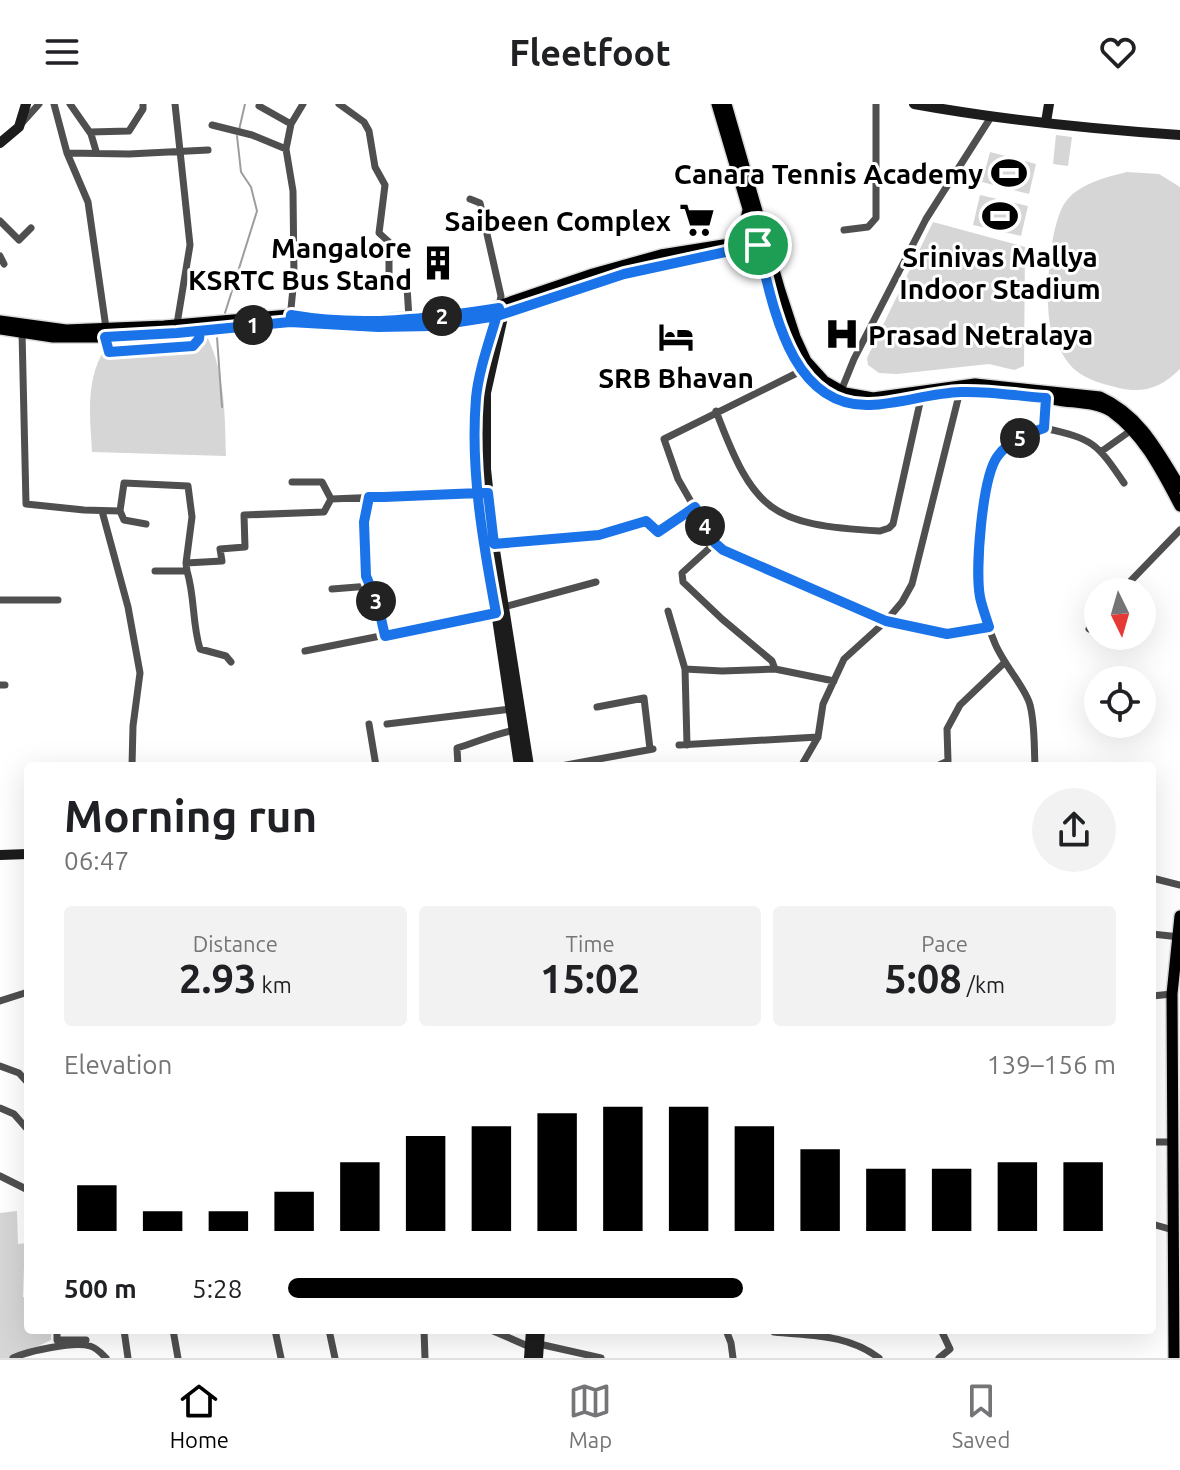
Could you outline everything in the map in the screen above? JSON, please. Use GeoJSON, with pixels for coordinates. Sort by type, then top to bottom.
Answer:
{"type":"FeatureCollection","features":[{"type":"Feature","properties":{"kind":"main road"},"geometry":{"type":"LineString","coordinates":[[0,143],[19,127],[26,104]]}},
{"type":"Feature","properties":{"kind":"main road"},"geometry":{"type":"LineString","coordinates":[[717,104],[748,209],[762,240],[766,274],[791,354],[813,384],[828,396],[847,403],[868,405],[921,398],[961,388],[1046,398],[1108,410],[1136,427],[1180,506]]}},
{"type":"Feature","properties":{"kind":"main road"},"geometry":{"type":"LineString","coordinates":[[726,104],[762,240],[780,291],[806,361],[824,381],[841,391],[873,398],[961,388],[1053,391],[1100,397],[1116,404],[1180,487]]}},
{"type":"Feature","properties":{"kind":"main road"},"geometry":{"type":"LineString","coordinates":[[914,104],[991,117],[1180,135]]}},
{"type":"Feature","properties":{"kind":"main road"},"geometry":{"type":"LineString","coordinates":[[1046,122],[1049,104]]}},
{"type":"Feature","properties":{"kind":"main road"},"geometry":{"type":"LineString","coordinates":[[734,247],[744,228],[748,209]]}},
{"type":"Feature","properties":{"kind":"main road"},"geometry":{"type":"LineString","coordinates":[[0,321],[106,332],[200,331],[290,318],[378,327],[433,326],[762,240]]}},
{"type":"Feature","properties":{"kind":"main road"},"geometry":{"type":"LineString","coordinates":[[734,247],[753,256],[766,274]]}},
{"type":"Feature","properties":{"kind":"main road"},"geometry":{"type":"LineString","coordinates":[[0,329],[53,337],[177,324],[290,318],[373,321],[450,316],[501,308]]}},
{"type":"Feature","properties":{"kind":"main road"},"geometry":{"type":"LineString","coordinates":[[501,308],[486,393],[484,493],[500,610],[528,762]]}},
{"type":"Feature","properties":{"kind":"main road"},"geometry":{"type":"LineString","coordinates":[[484,493],[494,544],[519,762]]}},
{"type":"Feature","properties":{"kind":"main road"},"geometry":{"type":"LineString","coordinates":[[0,855],[24,854]]}},
{"type":"Feature","properties":{"kind":"main road"},"geometry":{"type":"LineString","coordinates":[[1174,1358],[1173,1230],[1176,1200],[1172,994],[1180,916]]}},
{"type":"Feature","properties":{"kind":"main road"},"geometry":{"type":"LineString","coordinates":[[533,1350],[538,1358]]}},
{"type":"Feature","properties":{"kind":"street"},"geometry":{"type":"LineString","coordinates":[[19,127],[39,104]]}},
{"type":"Feature","properties":{"kind":"street"},"geometry":{"type":"LineString","coordinates":[[54,104],[67,153],[88,202],[106,332]]}},
{"type":"Feature","properties":{"kind":"street"},"geometry":{"type":"LineString","coordinates":[[70,104],[90,132],[96,151]]}},
{"type":"Feature","properties":{"kind":"street"},"geometry":{"type":"LineString","coordinates":[[90,132],[129,131],[143,104]]}},
{"type":"Feature","properties":{"kind":"street"},"geometry":{"type":"LineString","coordinates":[[175,104],[190,245],[177,324]]}},
{"type":"Feature","properties":{"kind":"street"},"geometry":{"type":"LineString","coordinates":[[290,318],[294,278],[293,191],[286,149],[291,124],[303,104]]}},
{"type":"Feature","properties":{"kind":"street"},"geometry":{"type":"LineString","coordinates":[[339,104],[364,122],[369,131],[375,167],[385,185],[379,233],[389,242],[389,280],[407,287],[409,318]]}},
{"type":"Feature","properties":{"kind":"street"},"geometry":{"type":"LineString","coordinates":[[844,230],[868,227],[876,218],[876,104]]}},
{"type":"Feature","properties":{"kind":"street"},"geometry":{"type":"LineString","coordinates":[[259,106],[291,124]]}},
{"type":"Feature","properties":{"kind":"street"},"geometry":{"type":"LineString","coordinates":[[841,391],[854,359],[926,219],[991,117]]}},
{"type":"Feature","properties":{"kind":"street"},"geometry":{"type":"LineString","coordinates":[[212,125],[246,133],[286,149]]}},
{"type":"Feature","properties":{"kind":"street"},"geometry":{"type":"LineString","coordinates":[[67,153],[208,150]]}},
{"type":"Feature","properties":{"kind":"street"},"geometry":{"type":"LineString","coordinates":[[470,199],[480,203],[501,308]]}},
{"type":"Feature","properties":{"kind":"street"},"geometry":{"type":"LineString","coordinates":[[0,221],[19,240],[31,228]]}},
{"type":"Feature","properties":{"kind":"street"},"geometry":{"type":"LineString","coordinates":[[0,238],[8,230]]}},
{"type":"Feature","properties":{"kind":"street"},"geometry":{"type":"LineString","coordinates":[[22,332],[26,504],[120,511]]}},
{"type":"Feature","properties":{"kind":"street"},"geometry":{"type":"LineString","coordinates":[[801,371],[664,439],[678,479],[715,543],[739,559],[886,621],[947,634],[989,627]]}},
{"type":"Feature","properties":{"kind":"street"},"geometry":{"type":"LineString","coordinates":[[806,762],[818,737],[823,704],[844,659],[886,621],[912,584],[961,388]]}},
{"type":"Feature","properties":{"kind":"street"},"geometry":{"type":"LineString","coordinates":[[716,411],[746,480],[757,496],[774,510],[813,525],[880,531],[893,524],[921,398]]}},
{"type":"Feature","properties":{"kind":"street"},"geometry":{"type":"LineString","coordinates":[[1044,428],[1046,398]]}},
{"type":"Feature","properties":{"kind":"street"},"geometry":{"type":"LineString","coordinates":[[1102,451],[1136,427]]}},
{"type":"Feature","properties":{"kind":"street"},"geometry":{"type":"LineString","coordinates":[[1035,762],[1030,703],[1003,664],[980,598],[979,558],[986,492],[992,471],[1004,449],[1024,435],[1044,428],[1079,437],[1102,451],[1124,483]]}},
{"type":"Feature","properties":{"kind":"street"},"geometry":{"type":"LineString","coordinates":[[292,482],[322,482],[331,499]]}},
{"type":"Feature","properties":{"kind":"street"},"geometry":{"type":"LineString","coordinates":[[146,524],[124,520],[120,511],[124,483],[188,486],[192,517],[186,567],[191,583],[193,628],[200,649],[226,656],[231,662]]}},
{"type":"Feature","properties":{"kind":"street"},"geometry":{"type":"LineString","coordinates":[[331,499],[484,493]]}},
{"type":"Feature","properties":{"kind":"street"},"geometry":{"type":"LineString","coordinates":[[369,497],[364,522],[366,576],[378,605],[385,636]]}},
{"type":"Feature","properties":{"kind":"street"},"geometry":{"type":"LineString","coordinates":[[155,571],[222,561],[220,549],[245,547],[244,515],[324,512],[331,499]]}},
{"type":"Feature","properties":{"kind":"street"},"geometry":{"type":"LineString","coordinates":[[494,544],[599,535],[646,521],[658,532],[695,507]]}},
{"type":"Feature","properties":{"kind":"street"},"geometry":{"type":"LineString","coordinates":[[102,511],[128,607],[140,673],[132,762]]}},
{"type":"Feature","properties":{"kind":"street"},"geometry":{"type":"LineString","coordinates":[[1134,578],[1180,530]]}},
{"type":"Feature","properties":{"kind":"street"},"geometry":{"type":"LineString","coordinates":[[715,543],[682,573],[683,582],[772,661],[775,669]]}},
{"type":"Feature","properties":{"kind":"street"},"geometry":{"type":"LineString","coordinates":[[305,651],[500,610],[596,582]]}},
{"type":"Feature","properties":{"kind":"street"},"geometry":{"type":"LineString","coordinates":[[332,589],[370,586]]}},
{"type":"Feature","properties":{"kind":"street"},"geometry":{"type":"LineString","coordinates":[[0,600],[58,600]]}},
{"type":"Feature","properties":{"kind":"street"},"geometry":{"type":"LineString","coordinates":[[668,611],[685,669],[683,745],[818,737]]}},
{"type":"Feature","properties":{"kind":"street"},"geometry":{"type":"LineString","coordinates":[[946,762],[947,729],[960,705],[1003,664]]}},
{"type":"Feature","properties":{"kind":"street"},"geometry":{"type":"LineString","coordinates":[[685,669],[775,669],[834,681]]}},
{"type":"Feature","properties":{"kind":"street"},"geometry":{"type":"LineString","coordinates":[[583,762],[653,749],[644,698],[597,707]]}},
{"type":"Feature","properties":{"kind":"street"},"geometry":{"type":"LineString","coordinates":[[387,724],[511,709]]}},
{"type":"Feature","properties":{"kind":"street"},"geometry":{"type":"LineString","coordinates":[[369,724],[375,762]]}},
{"type":"Feature","properties":{"kind":"street"},"geometry":{"type":"LineString","coordinates":[[458,762],[457,748],[477,742],[489,734],[515,730]]}},
{"type":"Feature","properties":{"kind":"street"},"geometry":{"type":"LineString","coordinates":[[1156,879],[1180,885]]}},
{"type":"Feature","properties":{"kind":"street"},"geometry":{"type":"LineString","coordinates":[[1156,934],[1178,937]]}},
{"type":"Feature","properties":{"kind":"street"},"geometry":{"type":"LineString","coordinates":[[0,1001],[24,993]]}},
{"type":"Feature","properties":{"kind":"street"},"geometry":{"type":"LineString","coordinates":[[1156,996],[1172,994]]}},
{"type":"Feature","properties":{"kind":"street"},"geometry":{"type":"LineString","coordinates":[[0,1066],[19,1073],[24,1079]]}},
{"type":"Feature","properties":{"kind":"street"},"geometry":{"type":"LineString","coordinates":[[0,1108],[14,1114],[24,1125]]}},
{"type":"Feature","properties":{"kind":"street"},"geometry":{"type":"LineString","coordinates":[[1156,1142],[1174,1142]]}},
{"type":"Feature","properties":{"kind":"street"},"geometry":{"type":"LineString","coordinates":[[0,1176],[24,1188]]}},
{"type":"Feature","properties":{"kind":"street"},"geometry":{"type":"LineString","coordinates":[[1156,1225],[1173,1230]]}},
{"type":"Feature","properties":{"kind":"street"},"geometry":{"type":"LineString","coordinates":[[57,1334],[57,1340],[86,1343],[106,1358]]}},
{"type":"Feature","properties":{"kind":"street"},"geometry":{"type":"LineString","coordinates":[[86,1334],[86,1343]]}},
{"type":"Feature","properties":{"kind":"street"},"geometry":{"type":"LineString","coordinates":[[125,1334],[128,1358]]}},
{"type":"Feature","properties":{"kind":"street"},"geometry":{"type":"LineString","coordinates":[[174,1334],[178,1358]]}},
{"type":"Feature","properties":{"kind":"street"},"geometry":{"type":"LineString","coordinates":[[276,1334],[281,1358]]}},
{"type":"Feature","properties":{"kind":"street"},"geometry":{"type":"LineString","coordinates":[[330,1334],[335,1358]]}},
{"type":"Feature","properties":{"kind":"street"},"geometry":{"type":"LineString","coordinates":[[424,1334],[425,1358]]}},
{"type":"Feature","properties":{"kind":"street"},"geometry":{"type":"LineString","coordinates":[[499,1334],[533,1350],[601,1358]]}},
{"type":"Feature","properties":{"kind":"street"},"geometry":{"type":"LineString","coordinates":[[728,1334],[733,1358]]}},
{"type":"Feature","properties":{"kind":"street"},"geometry":{"type":"LineString","coordinates":[[792,1334],[848,1340],[879,1358]]}},
{"type":"Feature","properties":{"kind":"street"},"geometry":{"type":"LineString","coordinates":[[943,1334],[955,1358]]}},
{"type":"Feature","properties":{"kind":"street"},"geometry":{"type":"LineString","coordinates":[[13,1358],[26,1352],[86,1343]]}},
{"type":"Feature","properties":{"kind":"street"},"geometry":{"type":"LineString","coordinates":[[939,1358],[950,1349]]}},
{"type":"Feature","properties":{"kind":"shaded area"},"geometry":{"type":"Polygon","coordinates":[[[1056,135],[1072,137],[1068,166],[1053,164],[1056,135]]]}},
{"type":"Feature","properties":{"kind":"shaded area","name":"Canara Tennis Academy"},"geometry":{"type":"Polygon","coordinates":[[[990,152],[1036,164],[1029,194],[982,182],[990,152]]]}},
{"type":"Feature","properties":{"kind":"shaded area"},"geometry":{"type":"Polygon","coordinates":[[[1127,172],[1159,174],[1180,187],[1180,369],[1159,385],[1137,390],[1095,381],[1074,369],[1053,337],[1048,304],[1052,244],[1067,200],[1087,185],[1127,172]]]}},
{"type":"Feature","properties":{"kind":"shaded area","name":"Srinivas Mallya Indoor Stadium"},"geometry":{"type":"Polygon","coordinates":[[[980,195],[1028,206],[1021,236],[973,225],[980,195]]]}},
{"type":"Feature","properties":{"kind":"shaded area"},"geometry":{"type":"Polygon","coordinates":[[[933,222],[1025,247],[1024,366],[1014,370],[989,364],[897,374],[879,373],[868,365],[867,358],[933,222]]]}},
{"type":"Feature","properties":{"kind":"shaded area"},"geometry":{"type":"Polygon","coordinates":[[[207,336],[221,380],[226,456],[92,452],[92,385],[99,359],[106,347],[207,336]]]}},
{"type":"Feature","properties":{"kind":"shaded area"},"geometry":{"type":"Polygon","coordinates":[[[17,1211],[18,1244],[24,1243],[24,1334],[51,1334],[51,1340],[14,1358],[0,1358],[0,1213],[17,1211]]]}},
{"type":"Feature","properties":{"kind":"waterway"},"geometry":{"type":"LineString","coordinates":[[239,130],[245,104]]}},
{"type":"Feature","properties":{"kind":"waterway"},"geometry":{"type":"LineString","coordinates":[[225,313],[257,211],[251,187],[241,172],[237,136]]}},
{"type":"Feature","properties":{"kind":"waterway"},"geometry":{"type":"LineString","coordinates":[[217,337],[222,407]]}},
{"type":"Feature","properties":{"kind":"place","name":"Canara Tennis Academy"},"geometry":{"type":"Point","coordinates":[1009,173]}},
{"type":"Feature","properties":{"kind":"place","name":"Srinivas Mallya Indoor Stadium"},"geometry":{"type":"Point","coordinates":[1000,216]}},
{"type":"Feature","properties":{"kind":"place","name":"Saibeen Complex"},"geometry":{"type":"Point","coordinates":[697,220]}},
{"type":"Feature","properties":{"kind":"place","name":"Mangalore KSRTC Bus Stand"},"geometry":{"type":"Point","coordinates":[438,263]}},
{"type":"Feature","properties":{"kind":"place","name":"Prasad Netralaya"},"geometry":{"type":"Point","coordinates":[842,334]}},
{"type":"Feature","properties":{"kind":"place","name":"SRB Bhavan"},"geometry":{"type":"Point","coordinates":[676,337]}},
{"type":"Feature","properties":{"kind":"route"},"geometry":{"type":"LineString","coordinates":[[758,245],[624,274],[497,316],[433,326],[378,327],[290,322],[105,337],[107,351],[193,346],[197,344],[200,331],[290,322],[291,315],[373,321],[450,316],[499,308],[497,316],[493,328],[476,396],[475,444],[476,477],[479,493],[496,613],[385,636],[378,605],[366,576],[364,522],[369,497],[479,493],[488,493],[494,544],[599,535],[646,521],[658,532],[695,507],[715,543],[723,550],[886,621],[947,634],[989,627],[979,591],[986,492],[995,462],[1004,449],[1024,435],[1044,428],[1046,398],[960,392],[868,405],[847,403],[828,396],[801,371],[791,354],[758,245]]}}]}
